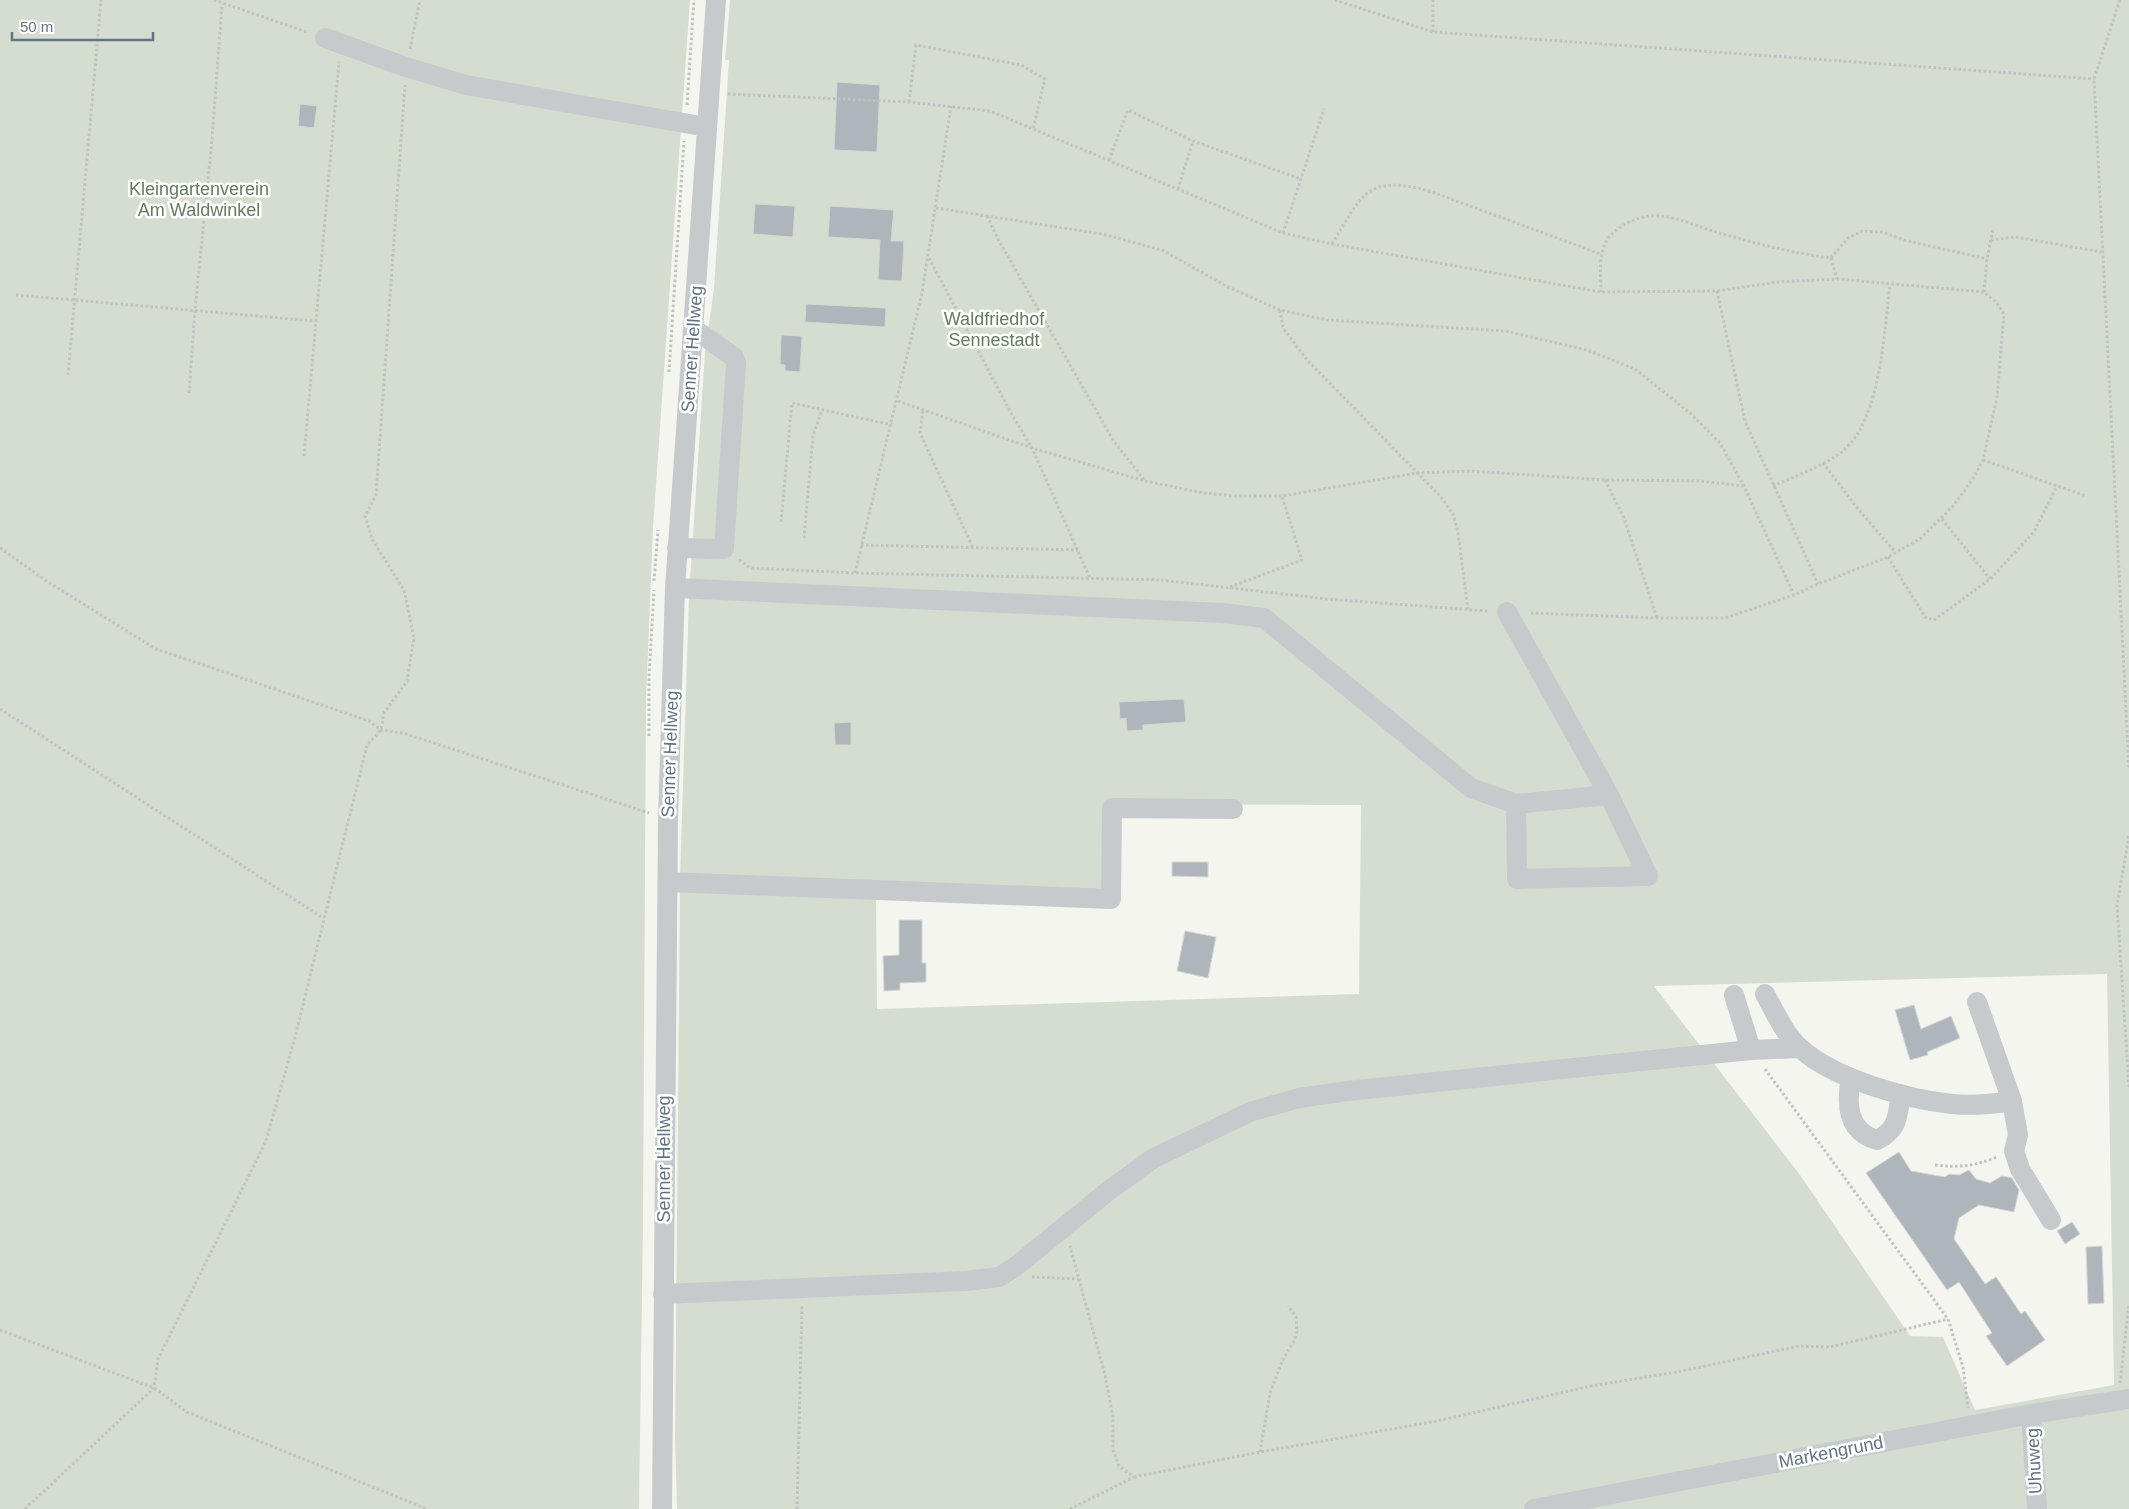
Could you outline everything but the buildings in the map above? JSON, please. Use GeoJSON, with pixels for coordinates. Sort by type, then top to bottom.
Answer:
{"type":"FeatureCollection","features":[{"type":"Feature","properties":{"kind":"street","name":"Senner Hellweg"},"geometry":{"type":"LineString","coordinates":[[662,1509],[668,819],[675,588],[716,0]]}},
{"type":"Feature","properties":{"kind":"street"},"geometry":{"type":"LineString","coordinates":[[325,38],[406,67],[466,84],[707,127]]}},
{"type":"Feature","properties":{"kind":"street"},"geometry":{"type":"LineString","coordinates":[[677,548],[724,549],[736,363],[734,357],[694,329]]}},
{"type":"Feature","properties":{"kind":"street"},"geometry":{"type":"LineString","coordinates":[[675,588],[1222,613],[1264,618],[1471,788],[1516,804],[1608,795]]}},
{"type":"Feature","properties":{"kind":"street"},"geometry":{"type":"LineString","coordinates":[[1508,612],[1608,795],[1648,876],[1517,879],[1516,804]]}},
{"type":"Feature","properties":{"kind":"street"},"geometry":{"type":"LineString","coordinates":[[668,882],[1111,899],[1112,808],[1234,809]]}},
{"type":"Feature","properties":{"kind":"street"},"geometry":{"type":"LineString","coordinates":[[1734,994],[1751,1050]]}},
{"type":"Feature","properties":{"kind":"street"},"geometry":{"type":"LineString","coordinates":[[1765,994],[1799,1048],[1832,1070],[1901,1094],[1952,1104],[1997,1104],[2012,1101]]}},
{"type":"Feature","properties":{"kind":"street"},"geometry":{"type":"LineString","coordinates":[[1978,1002],[2012,1101],[2018,1135],[2014,1151],[2020,1170],[2050,1220]]}},
{"type":"Feature","properties":{"kind":"street"},"geometry":{"type":"LineString","coordinates":[[663,1294],[966,1281],[999,1277],[1015,1267],[1112,1188],[1154,1158],[1250,1112],[1299,1098],[1347,1091],[1751,1050],[1799,1048]]}},
{"type":"Feature","properties":{"kind":"street"},"geometry":{"type":"LineString","coordinates":[[1851,1078],[1847,1096],[1849,1111],[1856,1126],[1866,1136],[1877,1140],[1888,1134],[1895,1122],[1901,1094]]}},
{"type":"Feature","properties":{"kind":"street","name":"Markengrund"},"geometry":{"type":"LineString","coordinates":[[1534,1509],[2032,1414],[2124,1400]]}},
{"type":"Feature","properties":{"kind":"street","name":"Uhuweg"},"geometry":{"type":"LineString","coordinates":[[2032,1414],[2037,1509]]}},
{"type":"Feature","properties":{"kind":"path"},"geometry":{"type":"LineString","coordinates":[[68,375],[101,0]]}},
{"type":"Feature","properties":{"kind":"path"},"geometry":{"type":"LineString","coordinates":[[214,0],[325,38]]}},
{"type":"Feature","properties":{"kind":"path"},"geometry":{"type":"LineString","coordinates":[[25,1509],[154,1388],[158,1359],[266,1140],[295,1037],[367,745],[381,730],[384,713],[407,681],[414,638],[404,590],[372,539],[365,516],[376,495],[406,67],[420,0]]}},
{"type":"Feature","properties":{"kind":"path"},"geometry":{"type":"LineString","coordinates":[[670,330],[694,0]]}},
{"type":"Feature","properties":{"kind":"path"},"geometry":{"type":"LineString","coordinates":[[1335,0],[1433,32],[2094,79]]}},
{"type":"Feature","properties":{"kind":"path"},"geometry":{"type":"LineString","coordinates":[[1433,0],[1433,32]]}},
{"type":"Feature","properties":{"kind":"path"},"geometry":{"type":"LineString","coordinates":[[2120,0],[2094,79],[2129,770]]}},
{"type":"Feature","properties":{"kind":"path"},"geometry":{"type":"LineString","coordinates":[[189,393],[195,310],[212,140],[222,4]]}},
{"type":"Feature","properties":{"kind":"path"},"geometry":{"type":"LineString","coordinates":[[909,102],[916,45],[1021,65],[1045,79],[1032,128]]}},
{"type":"Feature","properties":{"kind":"path"},"geometry":{"type":"LineString","coordinates":[[304,456],[340,57]]}},
{"type":"Feature","properties":{"kind":"path"},"geometry":{"type":"LineString","coordinates":[[688,93],[909,102],[990,111],[1283,233],[1332,244],[1601,292],[1717,291],[1778,282],[1837,279],[1984,292],[1996,302],[2004,314],[1997,397],[1983,460],[1972,480],[1942,518],[1920,538],[1888,558],[1794,595],[1725,618],[1657,618],[1468,610],[1326,599],[1161,580],[854,573],[750,568],[724,549]]}},
{"type":"Feature","properties":{"kind":"path"},"geometry":{"type":"LineString","coordinates":[[854,573],[898,401],[922,293],[951,106]]}},
{"type":"Feature","properties":{"kind":"path"},"geometry":{"type":"LineString","coordinates":[[1283,233],[1324,109]]}},
{"type":"Feature","properties":{"kind":"path"},"geometry":{"type":"LineString","coordinates":[[1109,160],[1128,110],[1193,140],[1301,179]]}},
{"type":"Feature","properties":{"kind":"path"},"geometry":{"type":"LineString","coordinates":[[1178,189],[1193,140]]}},
{"type":"Feature","properties":{"kind":"path"},"geometry":{"type":"LineString","coordinates":[[1332,244],[1357,204],[1370,190],[1391,184],[1429,191],[1601,254]]}},
{"type":"Feature","properties":{"kind":"path"},"geometry":{"type":"LineString","coordinates":[[936,208],[1102,234],[1162,250],[1226,286],[1280,310],[1327,320],[1505,331],[1587,350],[1636,369],[1690,413],[1720,443],[1744,486],[1794,595]]}},
{"type":"Feature","properties":{"kind":"path"},"geometry":{"type":"LineString","coordinates":[[987,216],[999,241],[1113,440],[1145,481]]}},
{"type":"Feature","properties":{"kind":"path"},"geometry":{"type":"LineString","coordinates":[[1601,292],[1601,254],[1610,234],[1629,222],[1652,216],[1675,219],[1752,242],[1805,255],[1831,258]]}},
{"type":"Feature","properties":{"kind":"path"},"geometry":{"type":"LineString","coordinates":[[1984,292],[1987,259],[1993,229]]}},
{"type":"Feature","properties":{"kind":"path"},"geometry":{"type":"LineString","coordinates":[[1831,258],[1848,238],[1862,231],[1882,232],[1904,240],[1987,259]]}},
{"type":"Feature","properties":{"kind":"path"},"geometry":{"type":"LineString","coordinates":[[1991,240],[2015,237],[2102,252]]}},
{"type":"Feature","properties":{"kind":"path"},"geometry":{"type":"LineString","coordinates":[[928,258],[1011,413],[1032,448],[1090,578]]}},
{"type":"Feature","properties":{"kind":"path"},"geometry":{"type":"LineString","coordinates":[[1831,258],[1837,279]]}},
{"type":"Feature","properties":{"kind":"path"},"geometry":{"type":"LineString","coordinates":[[1773,486],[1823,463],[1845,448],[1863,425],[1878,378],[1890,285]]}},
{"type":"Feature","properties":{"kind":"path"},"geometry":{"type":"LineString","coordinates":[[1717,291],[1745,421],[1818,584]]}},
{"type":"Feature","properties":{"kind":"path"},"geometry":{"type":"LineString","coordinates":[[16,295],[315,321]]}},
{"type":"Feature","properties":{"kind":"path"},"geometry":{"type":"LineString","coordinates":[[1280,310],[1283,328],[1308,361],[1441,497],[1452,514],[1458,532],[1468,610]]}},
{"type":"Feature","properties":{"kind":"path"},"geometry":{"type":"LineString","coordinates":[[898,401],[1032,448],[1145,481],[1226,495],[1282,496],[1417,473],[1470,471],[1605,480],[1699,481],[1744,486]]}},
{"type":"Feature","properties":{"kind":"path"},"geometry":{"type":"LineString","coordinates":[[781,522],[792,403],[892,424]]}},
{"type":"Feature","properties":{"kind":"path"},"geometry":{"type":"LineString","coordinates":[[804,538],[813,435],[822,410]]}},
{"type":"Feature","properties":{"kind":"path"},"geometry":{"type":"LineString","coordinates":[[923,410],[920,433],[973,548]]}},
{"type":"Feature","properties":{"kind":"path"},"geometry":{"type":"LineString","coordinates":[[1983,460],[2086,496]]}},
{"type":"Feature","properties":{"kind":"path"},"geometry":{"type":"LineString","coordinates":[[1823,463],[1858,509],[1895,552]]}},
{"type":"Feature","properties":{"kind":"path"},"geometry":{"type":"LineString","coordinates":[[1605,480],[1624,518],[1657,618]]}},
{"type":"Feature","properties":{"kind":"path"},"geometry":{"type":"LineString","coordinates":[[1888,558],[1925,617],[1934,620],[1990,579],[2034,532],[2057,486]]}},
{"type":"Feature","properties":{"kind":"path"},"geometry":{"type":"LineString","coordinates":[[1229,588],[1302,560],[1282,496]]}},
{"type":"Feature","properties":{"kind":"path"},"geometry":{"type":"LineString","coordinates":[[1942,518],[1990,579]]}},
{"type":"Feature","properties":{"kind":"path"},"geometry":{"type":"LineString","coordinates":[[861,544],[1078,550]]}},
{"type":"Feature","properties":{"kind":"path"},"geometry":{"type":"LineString","coordinates":[[0,548],[48,582],[156,649],[369,721],[381,730],[403,733],[635,810],[668,819]]}},
{"type":"Feature","properties":{"kind":"path"},"geometry":{"type":"LineString","coordinates":[[0,709],[323,918]]}},
{"type":"Feature","properties":{"kind":"path"},"geometry":{"type":"LineString","coordinates":[[2129,836],[2117,905],[2129,1087]]}},
{"type":"Feature","properties":{"kind":"path"},"geometry":{"type":"LineString","coordinates":[[1751,1050],[1948,1319],[1963,1367],[1970,1426]]}},
{"type":"Feature","properties":{"kind":"path"},"geometry":{"type":"LineString","coordinates":[[1935,1165],[1955,1168],[1978,1164],[2014,1151]]}},
{"type":"Feature","properties":{"kind":"path"},"geometry":{"type":"LineString","coordinates":[[1066,1226],[1078,1278],[1105,1375],[1113,1417],[1113,1450],[1119,1466],[1134,1477]]}},
{"type":"Feature","properties":{"kind":"path"},"geometry":{"type":"LineString","coordinates":[[1015,1267],[1029,1277],[1078,1278]]}},
{"type":"Feature","properties":{"kind":"path"},"geometry":{"type":"LineString","coordinates":[[797,1509],[803,1288]]}},
{"type":"Feature","properties":{"kind":"path"},"geometry":{"type":"LineString","coordinates":[[2124,1400],[2129,1304]]}},
{"type":"Feature","properties":{"kind":"path"},"geometry":{"type":"LineString","coordinates":[[1260,1452],[1270,1393],[1282,1361],[1294,1341],[1296,1332],[1296,1317],[1288,1306]]}},
{"type":"Feature","properties":{"kind":"path"},"geometry":{"type":"LineString","coordinates":[[1070,1509],[1134,1477],[1260,1452],[1437,1421],[1591,1386],[1677,1372],[1799,1346],[1830,1348],[1948,1319]]}},
{"type":"Feature","properties":{"kind":"path"},"geometry":{"type":"LineString","coordinates":[[0,1330],[154,1388],[187,1412],[427,1509]]}},
{"type":"Feature","properties":{"kind":"green space","name":"Kleingartenverein Am Waldwinkel"},"geometry":{"type":"Polygon","coordinates":[[[0,0],[690,0],[653,528],[646,701],[643,1224],[639,1509],[0,1509],[0,0]]]}},
{"type":"Feature","properties":{"kind":"green space","name":"Waldfriedhof Sennestadt"},"geometry":{"type":"Polygon","coordinates":[[[730,0],[2129,0],[2129,1509],[677,1509],[675,1437],[680,887],[876,894],[877,1009],[1359,994],[1361,805],[1106,804],[1103,896],[680,878],[689,596],[705,352],[714,288],[729,60],[725,60],[730,0]],[[2107,974],[1654,986],[1800,1175],[1910,1336],[1943,1337],[1975,1410],[2114,1385],[2107,974]]]}}]}
